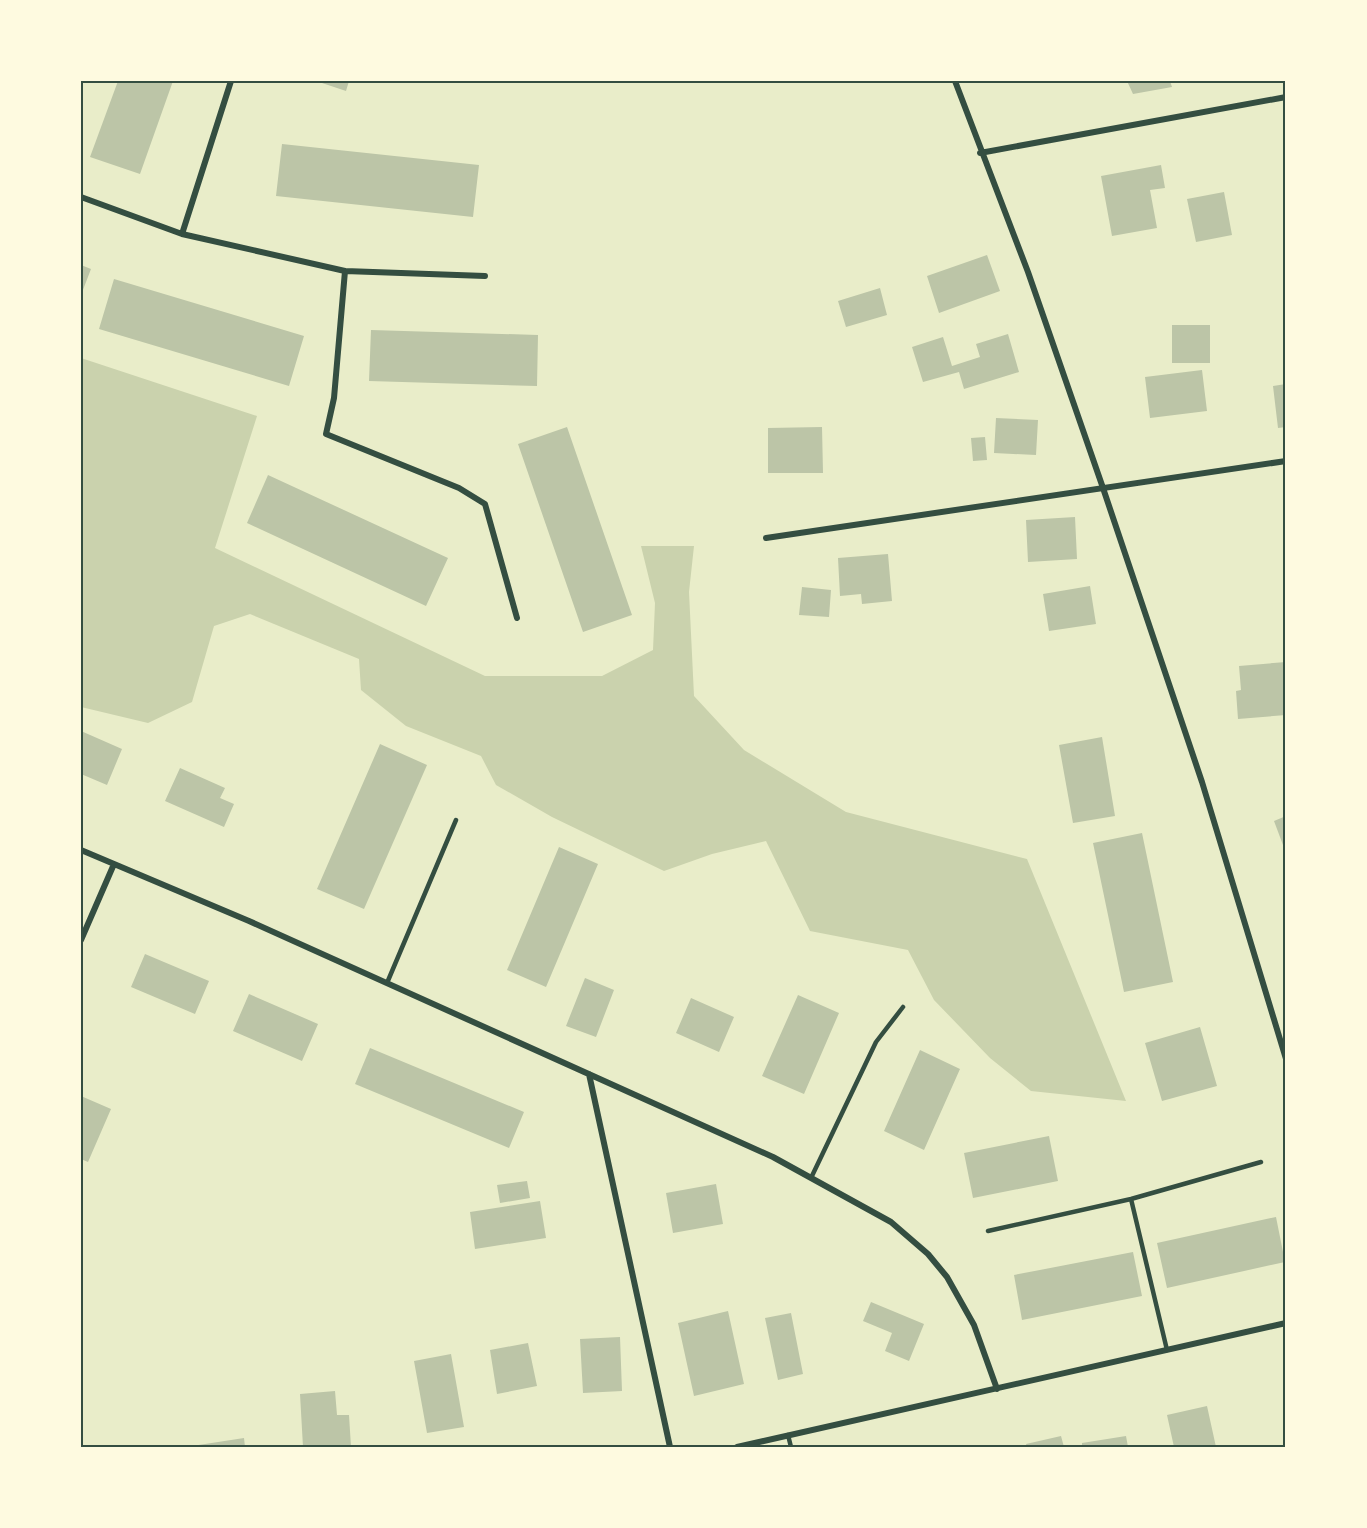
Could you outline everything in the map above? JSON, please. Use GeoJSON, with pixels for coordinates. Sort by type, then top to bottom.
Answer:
{"type":"FeatureCollection","features":[{"type":"Feature","properties":{"kind":"street"},"geometry":{"type":"LineString","coordinates":[[182,234],[231,81]]}},
{"type":"Feature","properties":{"kind":"street"},"geometry":{"type":"LineString","coordinates":[[955,81],[980,153],[1028,272],[1103,488],[1202,782],[1286,1059]]}},
{"type":"Feature","properties":{"kind":"street"},"geometry":{"type":"LineString","coordinates":[[980,153],[1286,97]]}},
{"type":"Feature","properties":{"kind":"street"},"geometry":{"type":"LineString","coordinates":[[81,197],[182,234],[345,272],[485,276]]}},
{"type":"Feature","properties":{"kind":"street"},"geometry":{"type":"LineString","coordinates":[[345,272],[334,398],[326,434],[459,488],[485,504],[517,618]]}},
{"type":"Feature","properties":{"kind":"street"},"geometry":{"type":"LineString","coordinates":[[766,538],[1286,461]]}},
{"type":"Feature","properties":{"kind":"street"},"geometry":{"type":"LineString","coordinates":[[81,850],[387,983],[773,1157],[891,1222],[928,1254],[947,1277],[974,1325],[997,1389]]}},
{"type":"Feature","properties":{"kind":"street"},"geometry":{"type":"LineString","coordinates":[[81,940],[114,864]]}},
{"type":"Feature","properties":{"kind":"street"},"geometry":{"type":"LineString","coordinates":[[589,1074],[670,1447]]}},
{"type":"Feature","properties":{"kind":"street"},"geometry":{"type":"LineString","coordinates":[[736,1447],[1286,1323]]}},
{"type":"Feature","properties":{"kind":"lane"},"geometry":{"type":"LineString","coordinates":[[387,983],[456,820]]}},
{"type":"Feature","properties":{"kind":"lane"},"geometry":{"type":"LineString","coordinates":[[811,1178],[876,1042],[903,1007]]}},
{"type":"Feature","properties":{"kind":"lane"},"geometry":{"type":"LineString","coordinates":[[988,1231],[1131,1198],[1261,1162]]}},
{"type":"Feature","properties":{"kind":"lane"},"geometry":{"type":"LineString","coordinates":[[1131,1198],[1167,1350]]}},
{"type":"Feature","properties":{"kind":"lane"},"geometry":{"type":"LineString","coordinates":[[788,1435],[791,1447]]}},
{"type":"Feature","properties":{"kind":"green space"},"geometry":{"type":"Polygon","coordinates":[[[81,358],[257,416],[215,548],[485,676],[602,676],[653,650],[655,603],[641,546],[694,546],[689,592],[694,696],[744,750],[846,812],[1027,859],[1126,1101],[1031,1091],[990,1058],[934,1000],[908,950],[810,931],[766,841],[712,854],[664,871],[552,817],[496,785],[481,756],[406,726],[361,690],[359,659],[250,614],[214,626],[192,702],[148,723],[81,707],[81,358]]]}},
{"type":"Feature","properties":{"kind":"building"},"geometry":{"type":"Polygon","coordinates":[[[118,81],[173,81],[140,174],[90,157],[118,81]]]}},
{"type":"Feature","properties":{"kind":"building"},"geometry":{"type":"Polygon","coordinates":[[[316,81],[349,81],[346,91],[316,81]]]}},
{"type":"Feature","properties":{"kind":"building"},"geometry":{"type":"Polygon","coordinates":[[[1127,81],[1170,81],[1172,87],[1133,94],[1127,81]]]}},
{"type":"Feature","properties":{"kind":"building"},"geometry":{"type":"Polygon","coordinates":[[[282,144],[479,165],[473,217],[276,196],[282,144]]]}},
{"type":"Feature","properties":{"kind":"building"},"geometry":{"type":"Polygon","coordinates":[[[1161,165],[1165,188],[1150,190],[1157,228],[1112,236],[1101,176],[1161,165]]]}},
{"type":"Feature","properties":{"kind":"building"},"geometry":{"type":"Polygon","coordinates":[[[1224,192],[1232,235],[1196,242],[1187,199],[1224,192]]]}},
{"type":"Feature","properties":{"kind":"building"},"geometry":{"type":"Polygon","coordinates":[[[987,255],[1000,291],[939,313],[927,276],[987,255]]]}},
{"type":"Feature","properties":{"kind":"building"},"geometry":{"type":"Polygon","coordinates":[[[81,265],[91,269],[81,295],[81,265]]]}},
{"type":"Feature","properties":{"kind":"building"},"geometry":{"type":"Polygon","coordinates":[[[114,279],[304,336],[289,386],[99,329],[114,279]]]}},
{"type":"Feature","properties":{"kind":"building"},"geometry":{"type":"Polygon","coordinates":[[[880,288],[887,315],[846,327],[838,301],[880,288]]]}},
{"type":"Feature","properties":{"kind":"building"},"geometry":{"type":"Polygon","coordinates":[[[1172,325],[1210,325],[1210,363],[1172,363],[1172,325]]]}},
{"type":"Feature","properties":{"kind":"building"},"geometry":{"type":"Polygon","coordinates":[[[371,330],[538,335],[537,386],[369,381],[371,330]]]}},
{"type":"Feature","properties":{"kind":"building"},"geometry":{"type":"Polygon","coordinates":[[[1008,334],[1019,372],[964,389],[959,372],[923,382],[912,347],[943,337],[952,366],[980,357],[976,344],[1008,334]]]}},
{"type":"Feature","properties":{"kind":"building"},"geometry":{"type":"Polygon","coordinates":[[[1202,370],[1207,411],[1150,418],[1145,377],[1202,370]]]}},
{"type":"Feature","properties":{"kind":"building"},"geometry":{"type":"Polygon","coordinates":[[[1286,384],[1286,427],[1278,428],[1273,386],[1286,384]]]}},
{"type":"Feature","properties":{"kind":"building"},"geometry":{"type":"Polygon","coordinates":[[[996,418],[1038,420],[1036,455],[994,453],[996,418]]]}},
{"type":"Feature","properties":{"kind":"building"},"geometry":{"type":"Polygon","coordinates":[[[567,427],[632,615],[583,632],[518,444],[567,427]]]}},
{"type":"Feature","properties":{"kind":"building"},"geometry":{"type":"Polygon","coordinates":[[[822,427],[823,473],[768,473],[768,428],[822,427]]]}},
{"type":"Feature","properties":{"kind":"building"},"geometry":{"type":"Polygon","coordinates":[[[985,437],[987,460],[973,461],[971,438],[985,437]]]}},
{"type":"Feature","properties":{"kind":"building"},"geometry":{"type":"Polygon","coordinates":[[[268,475],[448,558],[426,606],[247,523],[268,475]]]}},
{"type":"Feature","properties":{"kind":"building"},"geometry":{"type":"Polygon","coordinates":[[[1075,517],[1077,559],[1028,562],[1026,520],[1075,517]]]}},
{"type":"Feature","properties":{"kind":"building"},"geometry":{"type":"Polygon","coordinates":[[[888,554],[892,601],[862,604],[861,594],[840,596],[838,558],[888,554]]]}},
{"type":"Feature","properties":{"kind":"building"},"geometry":{"type":"Polygon","coordinates":[[[1090,586],[1096,624],[1049,631],[1043,594],[1090,586]]]}},
{"type":"Feature","properties":{"kind":"building"},"geometry":{"type":"Polygon","coordinates":[[[802,587],[831,590],[829,617],[799,615],[802,587]]]}},
{"type":"Feature","properties":{"kind":"building"},"geometry":{"type":"Polygon","coordinates":[[[1286,662],[1286,715],[1238,719],[1236,691],[1241,690],[1239,666],[1286,662]]]}},
{"type":"Feature","properties":{"kind":"building"},"geometry":{"type":"Polygon","coordinates":[[[81,731],[122,749],[107,785],[81,774],[81,731]]]}},
{"type":"Feature","properties":{"kind":"building"},"geometry":{"type":"Polygon","coordinates":[[[1102,737],[1115,816],[1073,823],[1059,745],[1102,737]]]}},
{"type":"Feature","properties":{"kind":"building"},"geometry":{"type":"Polygon","coordinates":[[[380,744],[427,765],[364,909],[317,889],[380,744]]]}},
{"type":"Feature","properties":{"kind":"building"},"geometry":{"type":"Polygon","coordinates":[[[180,768],[225,788],[220,798],[234,804],[224,827],[165,801],[180,768]]]}},
{"type":"Feature","properties":{"kind":"building"},"geometry":{"type":"Polygon","coordinates":[[[1286,816],[1286,853],[1274,821],[1286,816]]]}},
{"type":"Feature","properties":{"kind":"building"},"geometry":{"type":"Polygon","coordinates":[[[1142,833],[1173,982],[1124,992],[1093,843],[1142,833]]]}},
{"type":"Feature","properties":{"kind":"building"},"geometry":{"type":"Polygon","coordinates":[[[559,847],[598,864],[546,987],[507,970],[559,847]]]}},
{"type":"Feature","properties":{"kind":"building"},"geometry":{"type":"Polygon","coordinates":[[[145,954],[209,981],[195,1014],[131,987],[145,954]]]}},
{"type":"Feature","properties":{"kind":"building"},"geometry":{"type":"Polygon","coordinates":[[[585,978],[614,990],[596,1037],[566,1026],[585,978]]]}},
{"type":"Feature","properties":{"kind":"building"},"geometry":{"type":"Polygon","coordinates":[[[249,994],[318,1024],[302,1061],[233,1031],[249,994]]]}},
{"type":"Feature","properties":{"kind":"building"},"geometry":{"type":"Polygon","coordinates":[[[798,995],[839,1013],[804,1094],[762,1076],[798,995]]]}},
{"type":"Feature","properties":{"kind":"building"},"geometry":{"type":"Polygon","coordinates":[[[691,998],[734,1017],[719,1052],[676,1033],[691,998]]]}},
{"type":"Feature","properties":{"kind":"building"},"geometry":{"type":"Polygon","coordinates":[[[1200,1027],[1217,1086],[1162,1101],[1145,1043],[1200,1027]]]}},
{"type":"Feature","properties":{"kind":"building"},"geometry":{"type":"Polygon","coordinates":[[[370,1048],[524,1112],[509,1148],[355,1084],[370,1048]]]}},
{"type":"Feature","properties":{"kind":"building"},"geometry":{"type":"Polygon","coordinates":[[[920,1050],[960,1069],[924,1150],[884,1131],[920,1050]]]}},
{"type":"Feature","properties":{"kind":"building"},"geometry":{"type":"Polygon","coordinates":[[[81,1096],[111,1109],[88,1162],[81,1159],[81,1096]]]}},
{"type":"Feature","properties":{"kind":"building"},"geometry":{"type":"Polygon","coordinates":[[[1049,1136],[1058,1181],[973,1198],[964,1153],[1049,1136]]]}},
{"type":"Feature","properties":{"kind":"building"},"geometry":{"type":"Polygon","coordinates":[[[527,1181],[530,1198],[500,1203],[497,1185],[527,1181]]]}},
{"type":"Feature","properties":{"kind":"building"},"geometry":{"type":"Polygon","coordinates":[[[716,1184],[723,1224],[673,1233],[666,1193],[716,1184]]]}},
{"type":"Feature","properties":{"kind":"building"},"geometry":{"type":"Polygon","coordinates":[[[540,1201],[546,1238],[475,1249],[470,1212],[540,1201]]]}},
{"type":"Feature","properties":{"kind":"building"},"geometry":{"type":"Polygon","coordinates":[[[1276,1217],[1285,1262],[1167,1288],[1157,1243],[1276,1217]]]}},
{"type":"Feature","properties":{"kind":"building"},"geometry":{"type":"Polygon","coordinates":[[[1133,1252],[1142,1296],[1022,1320],[1014,1275],[1133,1252]]]}},
{"type":"Feature","properties":{"kind":"building"},"geometry":{"type":"Polygon","coordinates":[[[871,1302],[924,1324],[909,1361],[885,1351],[892,1333],[863,1321],[871,1302]]]}},
{"type":"Feature","properties":{"kind":"building"},"geometry":{"type":"Polygon","coordinates":[[[728,1311],[744,1384],[694,1396],[678,1323],[728,1311]]]}},
{"type":"Feature","properties":{"kind":"building"},"geometry":{"type":"Polygon","coordinates":[[[791,1313],[803,1374],[778,1380],[765,1318],[791,1313]]]}},
{"type":"Feature","properties":{"kind":"building"},"geometry":{"type":"Polygon","coordinates":[[[620,1337],[622,1391],[583,1393],[580,1339],[620,1337]]]}},
{"type":"Feature","properties":{"kind":"building"},"geometry":{"type":"Polygon","coordinates":[[[528,1343],[537,1386],[497,1394],[490,1350],[528,1343]]]}},
{"type":"Feature","properties":{"kind":"building"},"geometry":{"type":"Polygon","coordinates":[[[451,1354],[464,1427],[427,1433],[414,1361],[451,1354]]]}},
{"type":"Feature","properties":{"kind":"building"},"geometry":{"type":"Polygon","coordinates":[[[335,1391],[337,1415],[349,1415],[351,1447],[303,1447],[300,1394],[335,1391]]]}},
{"type":"Feature","properties":{"kind":"building"},"geometry":{"type":"Polygon","coordinates":[[[1207,1406],[1216,1447],[1174,1447],[1167,1415],[1207,1406]]]}},
{"type":"Feature","properties":{"kind":"building"},"geometry":{"type":"Polygon","coordinates":[[[1061,1436],[1064,1447],[1027,1447],[1026,1444],[1061,1436]]]}},
{"type":"Feature","properties":{"kind":"building"},"geometry":{"type":"Polygon","coordinates":[[[1126,1436],[1128,1447],[1082,1447],[1082,1443],[1126,1436]]]}},
{"type":"Feature","properties":{"kind":"building"},"geometry":{"type":"Polygon","coordinates":[[[244,1438],[245,1447],[192,1446],[244,1438]]]}}]}
